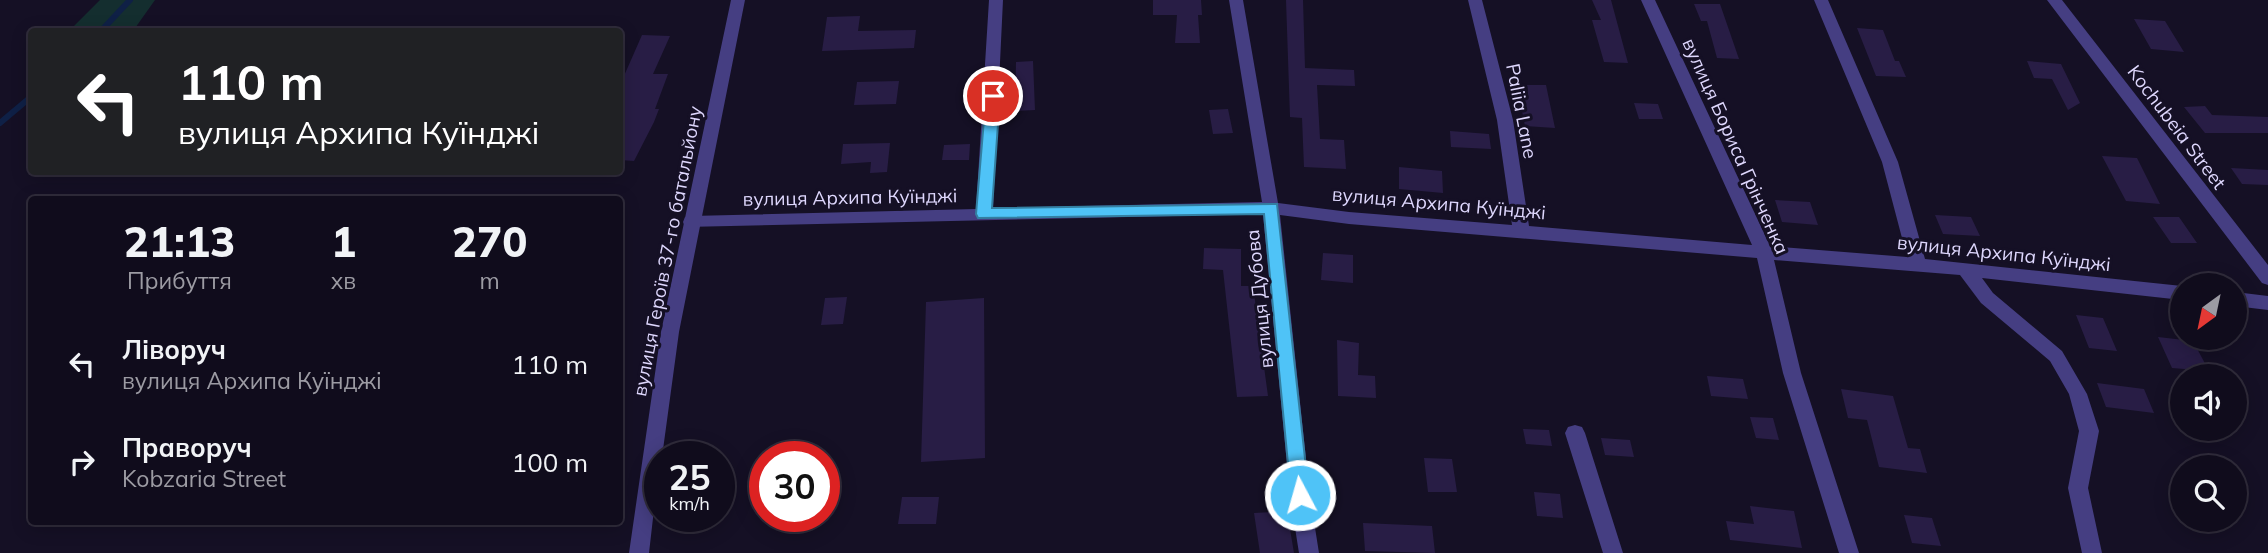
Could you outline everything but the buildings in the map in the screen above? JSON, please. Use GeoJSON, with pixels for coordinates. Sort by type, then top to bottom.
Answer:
{"type":"FeatureCollection","features":[{"type":"Feature","properties":{"kind":"street","name":"вулиця Героїв 37-го батальйону"},"geometry":{"type":"LineString","coordinates":[[639,553],[670,332],[738,0]]}},
{"type":"Feature","properties":{"kind":"street"},"geometry":{"type":"LineString","coordinates":[[984,214],[996,0]]}},
{"type":"Feature","properties":{"kind":"street","name":"вулиця Дубова"},"geometry":{"type":"LineString","coordinates":[[1236,0],[1271,208],[1300,495],[1309,553]]}},
{"type":"Feature","properties":{"kind":"street","name":"Paliia Lane"},"geometry":{"type":"LineString","coordinates":[[1475,0],[1505,120],[1521,231]]}},
{"type":"Feature","properties":{"kind":"street","name":"вулиця Бориса Грінченка"},"geometry":{"type":"LineString","coordinates":[[1648,0],[1764,252],[1792,373],[1849,553]]}},
{"type":"Feature","properties":{"kind":"street"},"geometry":{"type":"LineString","coordinates":[[1821,0],[1890,162],[1918,265]]}},
{"type":"Feature","properties":{"kind":"street","name":"Kochubeia Street"},"geometry":{"type":"LineString","coordinates":[[2054,0],[2268,278]]}},
{"type":"Feature","properties":{"kind":"street","name":"вулиця Архипа Куїнджі"},"geometry":{"type":"LineString","coordinates":[[691,222],[1271,208],[1349,218],[1965,269],[2170,292]]}},
{"type":"Feature","properties":{"kind":"street"},"geometry":{"type":"LineString","coordinates":[[1965,269],[1987,298],[2056,356],[2078,394],[2089,431],[2078,488],[2092,553]]}},
{"type":"Feature","properties":{"kind":"street"},"geometry":{"type":"LineString","coordinates":[[2247,300],[2268,303]]}},
{"type":"Feature","properties":{"kind":"street"},"geometry":{"type":"LineString","coordinates":[[1575,433],[1613,553]]}},
{"type":"Feature","properties":{"kind":"green space"},"geometry":{"type":"Polygon","coordinates":[[[100,0],[155,0],[135,28],[72,28],[100,0]]]}},
{"type":"Feature","properties":{"kind":"waterway"},"geometry":{"type":"LineString","coordinates":[[104,28],[130,0]]}},
{"type":"Feature","properties":{"kind":"waterway"},"geometry":{"type":"LineString","coordinates":[[0,123],[28,99]]}},
{"type":"Feature","properties":{"kind":"route"},"geometry":{"type":"LineString","coordinates":[[993,96],[984,214],[1271,208],[1300,495]]}}]}
